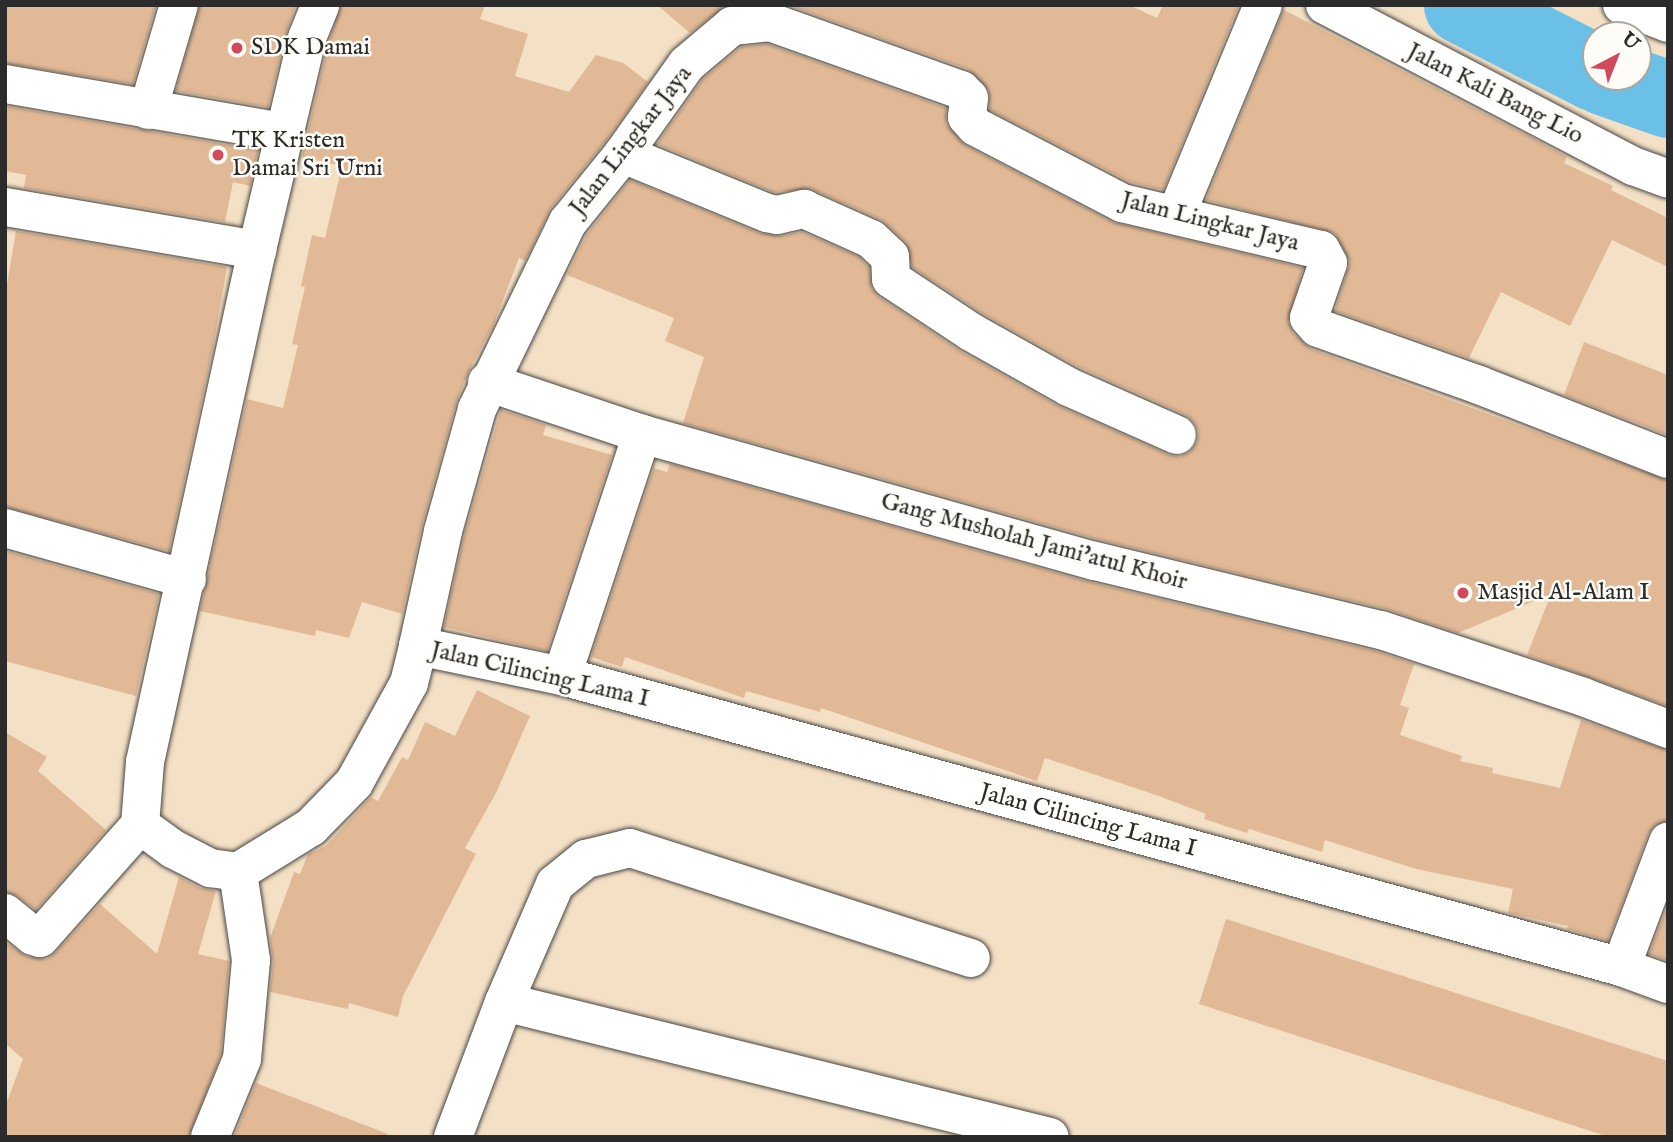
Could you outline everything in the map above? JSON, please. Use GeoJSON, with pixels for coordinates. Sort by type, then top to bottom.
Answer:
{"type":"FeatureCollection","features":[{"type":"Feature","properties":{"kind":"street"},"geometry":{"type":"LineString","coordinates":[[148,110],[179,5]]}},
{"type":"Feature","properties":{"kind":"street"},"geometry":{"type":"LineString","coordinates":[[5,913],[33,936],[40,938],[140,825],[145,762],[257,250],[307,38],[320,5]]}},
{"type":"Feature","properties":{"kind":"street"},"geometry":{"type":"LineString","coordinates":[[1176,215],[1264,5]]}},
{"type":"Feature","properties":{"kind":"street","name":"Jalan Kali Bang Lio"},"geometry":{"type":"LineString","coordinates":[[1325,5],[1633,166],[1668,179]]}},
{"type":"Feature","properties":{"kind":"street"},"geometry":{"type":"LineString","coordinates":[[1622,5],[1668,23]]}},
{"type":"Feature","properties":{"kind":"street","name":"Jalan Lingkar Jaya"},"geometry":{"type":"LineString","coordinates":[[418,646],[443,531],[477,409],[487,382],[568,222],[623,154],[687,65],[732,26],[774,13],[961,90],[969,98],[967,117],[976,127],[1122,203],[1321,250],[1328,263],[1309,318],[1318,328],[1479,385],[1668,460]]}},
{"type":"Feature","properties":{"kind":"street"},"geometry":{"type":"LineString","coordinates":[[5,84],[284,132]]}},
{"type":"Feature","properties":{"kind":"street"},"geometry":{"type":"LineString","coordinates":[[623,154],[767,213],[777,215],[804,209],[872,239],[890,257],[891,279],[971,332],[1069,387],[1177,435]]}},
{"type":"Feature","properties":{"kind":"street"},"geometry":{"type":"LineString","coordinates":[[5,207],[257,250]]}},
{"type":"Feature","properties":{"kind":"street","name":"Gang Musholah Jami'atul Khoir"},"geometry":{"type":"LineString","coordinates":[[487,382],[642,434],[1095,561],[1381,630],[1583,697],[1668,729]]}},
{"type":"Feature","properties":{"kind":"street"},"geometry":{"type":"LineString","coordinates":[[562,676],[642,434]]}},
{"type":"Feature","properties":{"kind":"street"},"geometry":{"type":"LineString","coordinates":[[5,528],[187,579]]}},
{"type":"Feature","properties":{"kind":"street","name":"Jalan Cilincing Lama I"},"geometry":{"type":"LineString","coordinates":[[238,872],[311,827],[354,783],[409,683],[418,646],[562,676],[1621,967],[1668,984]]}},
{"type":"Feature","properties":{"kind":"street"},"geometry":{"type":"LineString","coordinates":[[140,825],[173,849],[210,868],[238,872],[251,960],[242,1059],[210,1137]]}},
{"type":"Feature","properties":{"kind":"street"},"geometry":{"type":"LineString","coordinates":[[1621,967],[1668,842]]}},
{"type":"Feature","properties":{"kind":"street"},"geometry":{"type":"LineString","coordinates":[[453,1137],[504,1002],[555,884],[586,859],[630,848],[971,958]]}},
{"type":"Feature","properties":{"kind":"street"},"geometry":{"type":"LineString","coordinates":[[504,1002],[1050,1137]]}},
{"type":"Feature","properties":{"kind":"building"},"geometry":{"type":"Polygon","coordinates":[[[5,5],[156,5],[133,84],[5,63],[5,5]]]}},
{"type":"Feature","properties":{"kind":"building","name":"SDK Damai"},"geometry":{"type":"Polygon","coordinates":[[[200,5],[296,5],[286,33],[268,107],[176,91],[200,5]]]}},
{"type":"Feature","properties":{"kind":"building"},"geometry":{"type":"Polygon","coordinates":[[[341,5],[485,5],[480,19],[528,34],[515,76],[569,92],[596,55],[623,63],[648,82],[606,141],[551,208],[525,261],[519,258],[493,326],[467,374],[456,403],[422,525],[402,614],[362,602],[349,638],[316,630],[315,636],[200,611],[247,399],[283,408],[298,345],[292,344],[305,287],[301,286],[312,235],[325,238],[342,166],[302,157],[328,45],[341,5]]]}},
{"type":"Feature","properties":{"kind":"building"},"geometry":{"type":"Polygon","coordinates":[[[657,5],[727,5],[690,33],[657,5]]]}},
{"type":"Feature","properties":{"kind":"building"},"geometry":{"type":"Polygon","coordinates":[[[788,5],[1129,5],[1157,18],[1163,5],[1239,5],[1163,190],[1130,182],[990,110],[989,90],[968,69],[788,5]]]}},
{"type":"Feature","properties":{"kind":"building"},"geometry":{"type":"Polygon","coordinates":[[[1284,10],[1532,138],[1567,157],[1564,163],[1613,186],[1611,190],[1668,218],[1668,267],[1612,240],[1570,326],[1501,292],[1469,358],[1335,311],[1350,262],[1335,233],[1206,200],[1284,10]]]}},
{"type":"Feature","properties":{"kind":"building"},"geometry":{"type":"Polygon","coordinates":[[[767,44],[946,108],[946,124],[966,146],[1112,222],[1303,268],[1288,322],[1293,333],[1311,349],[1668,480],[1668,706],[1527,655],[1551,594],[1458,633],[1386,609],[1101,540],[683,423],[704,357],[665,341],[674,318],[567,275],[587,234],[630,180],[759,233],[781,236],[802,232],[859,257],[869,267],[872,289],[879,297],[960,351],[1058,406],[1169,455],[1180,457],[1189,453],[1197,443],[1199,432],[1195,423],[1186,415],[1079,367],[982,313],[912,267],[906,242],[880,219],[812,189],[773,192],[657,144],[703,79],[741,47],[767,44]]]}},
{"type":"Feature","properties":{"kind":"building"},"geometry":{"type":"Polygon","coordinates":[[[5,106],[258,150],[250,186],[233,182],[225,222],[24,188],[26,175],[5,171],[5,106]]]}},
{"type":"Feature","properties":{"kind":"building"},"geometry":{"type":"Polygon","coordinates":[[[16,231],[227,267],[213,347],[169,551],[5,507],[5,296],[16,231]]]}},
{"type":"Feature","properties":{"kind":"building"},"geometry":{"type":"Polygon","coordinates":[[[1584,342],[1668,375],[1668,435],[1564,395],[1584,342]]]}},
{"type":"Feature","properties":{"kind":"building"},"geometry":{"type":"Polygon","coordinates":[[[501,410],[546,425],[543,435],[612,455],[547,651],[444,627],[464,536],[501,410]]]}},
{"type":"Feature","properties":{"kind":"building"},"geometry":{"type":"Polygon","coordinates":[[[670,464],[1089,582],[1375,651],[1414,664],[1400,705],[1409,708],[1400,735],[1462,756],[1460,761],[1493,768],[1492,773],[1560,788],[1581,720],[1668,750],[1668,821],[1655,825],[1648,834],[1608,941],[1567,929],[1568,926],[1508,913],[1513,889],[1416,869],[1325,840],[1322,852],[1249,829],[1247,833],[1204,819],[1206,814],[1156,795],[1045,758],[1037,781],[821,708],[820,712],[746,691],[744,698],[625,657],[622,667],[591,657],[654,468],[667,472],[670,464]]]}},
{"type":"Feature","properties":{"kind":"building"},"geometry":{"type":"Polygon","coordinates":[[[5,551],[159,594],[136,696],[5,661],[5,551]]]}},
{"type":"Feature","properties":{"kind":"building"},"geometry":{"type":"Polygon","coordinates":[[[477,690],[530,716],[496,793],[465,848],[476,854],[403,996],[398,1017],[349,1003],[348,1009],[270,992],[273,962],[270,938],[294,872],[300,874],[308,854],[326,846],[371,797],[378,801],[402,757],[408,760],[425,722],[455,736],[477,690]]]}},
{"type":"Feature","properties":{"kind":"building"},"geometry":{"type":"Polygon","coordinates":[[[5,732],[47,757],[38,771],[106,830],[36,910],[18,896],[5,892],[5,732]]]}},
{"type":"Feature","properties":{"kind":"building"},"geometry":{"type":"Polygon","coordinates":[[[179,877],[200,888],[216,891],[198,954],[229,961],[221,1054],[189,1137],[5,1137],[5,1107],[23,1059],[5,1043],[5,942],[27,957],[47,959],[100,904],[157,954],[179,877]]]}},
{"type":"Feature","properties":{"kind":"building"},"geometry":{"type":"Polygon","coordinates":[[[1668,905],[1668,961],[1649,954],[1668,905]]]}},
{"type":"Feature","properties":{"kind":"building"},"geometry":{"type":"Polygon","coordinates":[[[1226,919],[1668,1061],[1668,1137],[1609,1137],[1199,1004],[1226,919]]]}},
{"type":"Feature","properties":{"kind":"building"},"geometry":{"type":"Polygon","coordinates":[[[256,1083],[388,1134],[387,1137],[234,1137],[256,1083]]]}},
{"type":"Feature","properties":{"kind":"waterway"},"geometry":{"type":"LineString","coordinates":[[1462,5],[1582,66]]}},
{"type":"Feature","properties":{"kind":"waterway"},"geometry":{"type":"LineString","coordinates":[[1645,91],[1668,99]]}},
{"type":"Feature","properties":{"kind":"place","name":"SDK Damai"},"geometry":{"type":"Point","coordinates":[237,48]}},
{"type":"Feature","properties":{"kind":"place","name":"TK Kristen Damai Sri Urni"},"geometry":{"type":"Point","coordinates":[218,155]}},
{"type":"Feature","properties":{"kind":"place","name":"Masjid Al-Alam I"},"geometry":{"type":"Point","coordinates":[1463,593]}}]}
